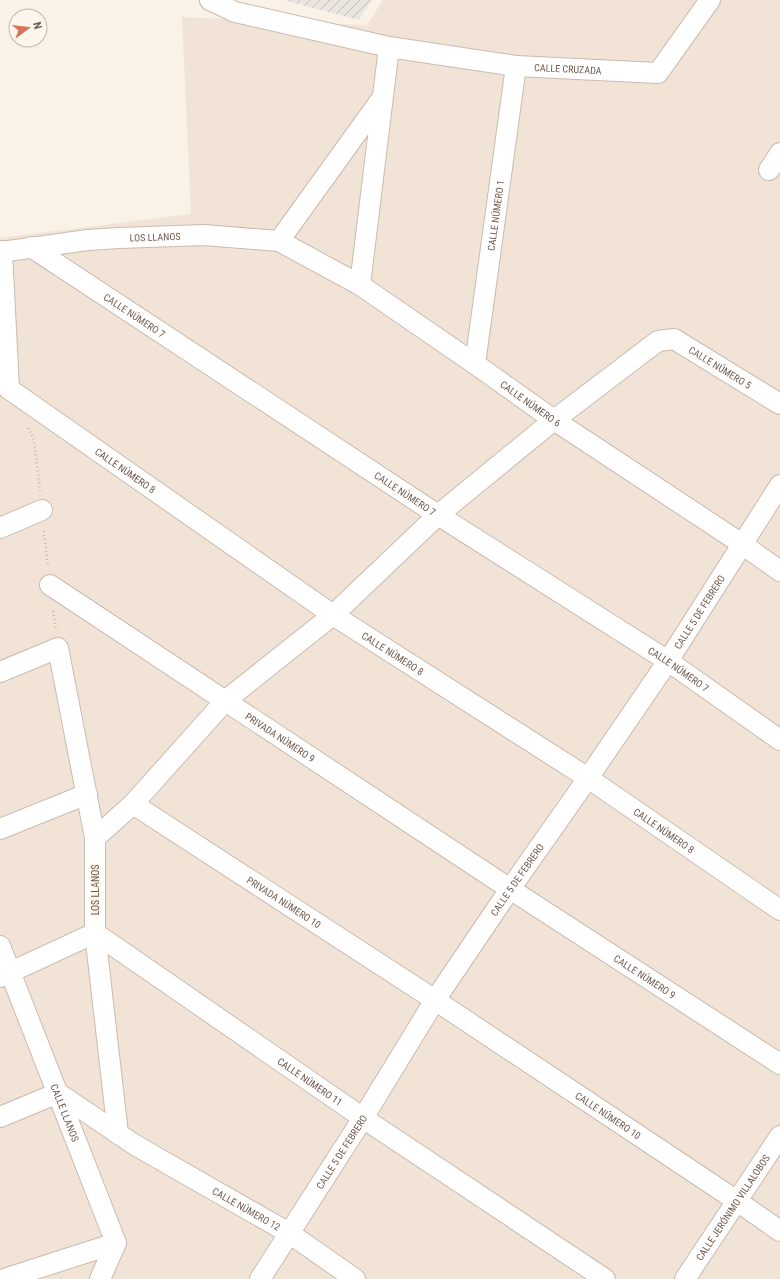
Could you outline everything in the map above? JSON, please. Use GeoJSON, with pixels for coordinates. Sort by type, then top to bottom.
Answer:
{"type":"FeatureCollection","features":[{"type":"Feature","properties":{"kind":"street","name":"CALLE CRUZADA"},"geometry":{"type":"LineString","coordinates":[[210,0],[235,12],[389,47],[516,66],[658,73],[710,0]]}},
{"type":"Feature","properties":{"kind":"street"},"geometry":{"type":"LineString","coordinates":[[360,285],[389,47]]}},
{"type":"Feature","properties":{"kind":"street","name":"CALLE NÚMERO 1"},"geometry":{"type":"LineString","coordinates":[[475,364],[516,66]]}},
{"type":"Feature","properties":{"kind":"street"},"geometry":{"type":"LineString","coordinates":[[279,241],[383,97]]}},
{"type":"Feature","properties":{"kind":"street"},"geometry":{"type":"LineString","coordinates":[[769,170],[780,153]]}},
{"type":"Feature","properties":{"kind":"street","name":"LOS LLANOS"},"geometry":{"type":"LineString","coordinates":[[1,251],[88,240],[119,238],[204,235],[279,241]]}},
{"type":"Feature","properties":{"kind":"street","name":"CALLE NÚMERO 6"},"geometry":{"type":"LineString","coordinates":[[279,241],[360,285],[554,420],[742,544],[780,571]]}},
{"type":"Feature","properties":{"kind":"street","name":"CALLE NÚMERO 7"},"geometry":{"type":"LineString","coordinates":[[31,247],[438,515],[668,661],[780,740]]}},
{"type":"Feature","properties":{"kind":"street"},"geometry":{"type":"LineString","coordinates":[[1,251],[5,391]]}},
{"type":"Feature","properties":{"kind":"street","name":"CALLE NÚMERO 5"},"geometry":{"type":"LineString","coordinates":[[554,420],[658,341],[674,339],[780,404]]}},
{"type":"Feature","properties":{"kind":"street","name":"CALLE NÚMERO 8"},"geometry":{"type":"LineString","coordinates":[[5,391],[333,615],[588,778],[780,910]]}},
{"type":"Feature","properties":{"kind":"street"},"geometry":{"type":"LineString","coordinates":[[95,838],[133,804],[226,700],[333,615],[438,515],[554,420]]}},
{"type":"Feature","properties":{"kind":"street","name":"CALLE 5 DE FEBRERO"},"geometry":{"type":"LineString","coordinates":[[260,1279],[363,1118],[435,1000],[668,661],[780,485]]}},
{"type":"Feature","properties":{"kind":"street"},"geometry":{"type":"LineString","coordinates":[[0,528],[42,510]]}},
{"type":"Feature","properties":{"kind":"street","name":"PRIVADA NÚMERO 9"},"geometry":{"type":"LineString","coordinates":[[50,585],[510,889]]}},
{"type":"Feature","properties":{"kind":"street","name":"LOS LLANOS"},"geometry":{"type":"LineString","coordinates":[[0,672],[58,648],[95,838],[95,933],[127,1139]]}},
{"type":"Feature","properties":{"kind":"street"},"geometry":{"type":"LineString","coordinates":[[0,829],[86,794]]}},
{"type":"Feature","properties":{"kind":"street","name":"PRIVADA NÚMERO 10"},"geometry":{"type":"LineString","coordinates":[[133,804],[435,1000]]}},
{"type":"Feature","properties":{"kind":"street","name":"CALLE NÚMERO 9"},"geometry":{"type":"LineString","coordinates":[[510,889],[780,1064]]}},
{"type":"Feature","properties":{"kind":"street"},"geometry":{"type":"LineString","coordinates":[[5,975],[95,933]]}},
{"type":"Feature","properties":{"kind":"street","name":"CALLE NÚMERO 11"},"geometry":{"type":"LineString","coordinates":[[95,933],[363,1118],[605,1279]]}},
{"type":"Feature","properties":{"kind":"street","name":"CALLE LLANOS"},"geometry":{"type":"LineString","coordinates":[[0,946],[5,975],[58,1093],[116,1243]]}},
{"type":"Feature","properties":{"kind":"street","name":"CALLE NÚMERO 10"},"geometry":{"type":"LineString","coordinates":[[435,1000],[780,1231]]}},
{"type":"Feature","properties":{"kind":"street"},"geometry":{"type":"LineString","coordinates":[[0,1117],[58,1093]]}},
{"type":"Feature","properties":{"kind":"street","name":"CALLE NÚMERO 12"},"geometry":{"type":"LineString","coordinates":[[58,1093],[127,1139],[289,1233],[355,1279]]}},
{"type":"Feature","properties":{"kind":"street","name":"CALLE JERÓNIMO VILLALOBOS"},"geometry":{"type":"LineString","coordinates":[[685,1279],[780,1136]]}},
{"type":"Feature","properties":{"kind":"street"},"geometry":{"type":"LineString","coordinates":[[4,1279],[116,1243]]}},
{"type":"Feature","properties":{"kind":"street"},"geometry":{"type":"LineString","coordinates":[[100,1279],[116,1243]]}},
{"type":"Feature","properties":{"kind":"shaded area"},"geometry":{"type":"Polygon","coordinates":[[[283,0],[372,0],[359,20],[283,0]]]}},
{"type":"Feature","properties":{"kind":"shaded area"},"geometry":{"type":"Polygon","coordinates":[[[383,0],[780,0],[780,1279],[0,1279],[0,238],[191,214],[182,17],[367,25],[383,0]]]}}]}
